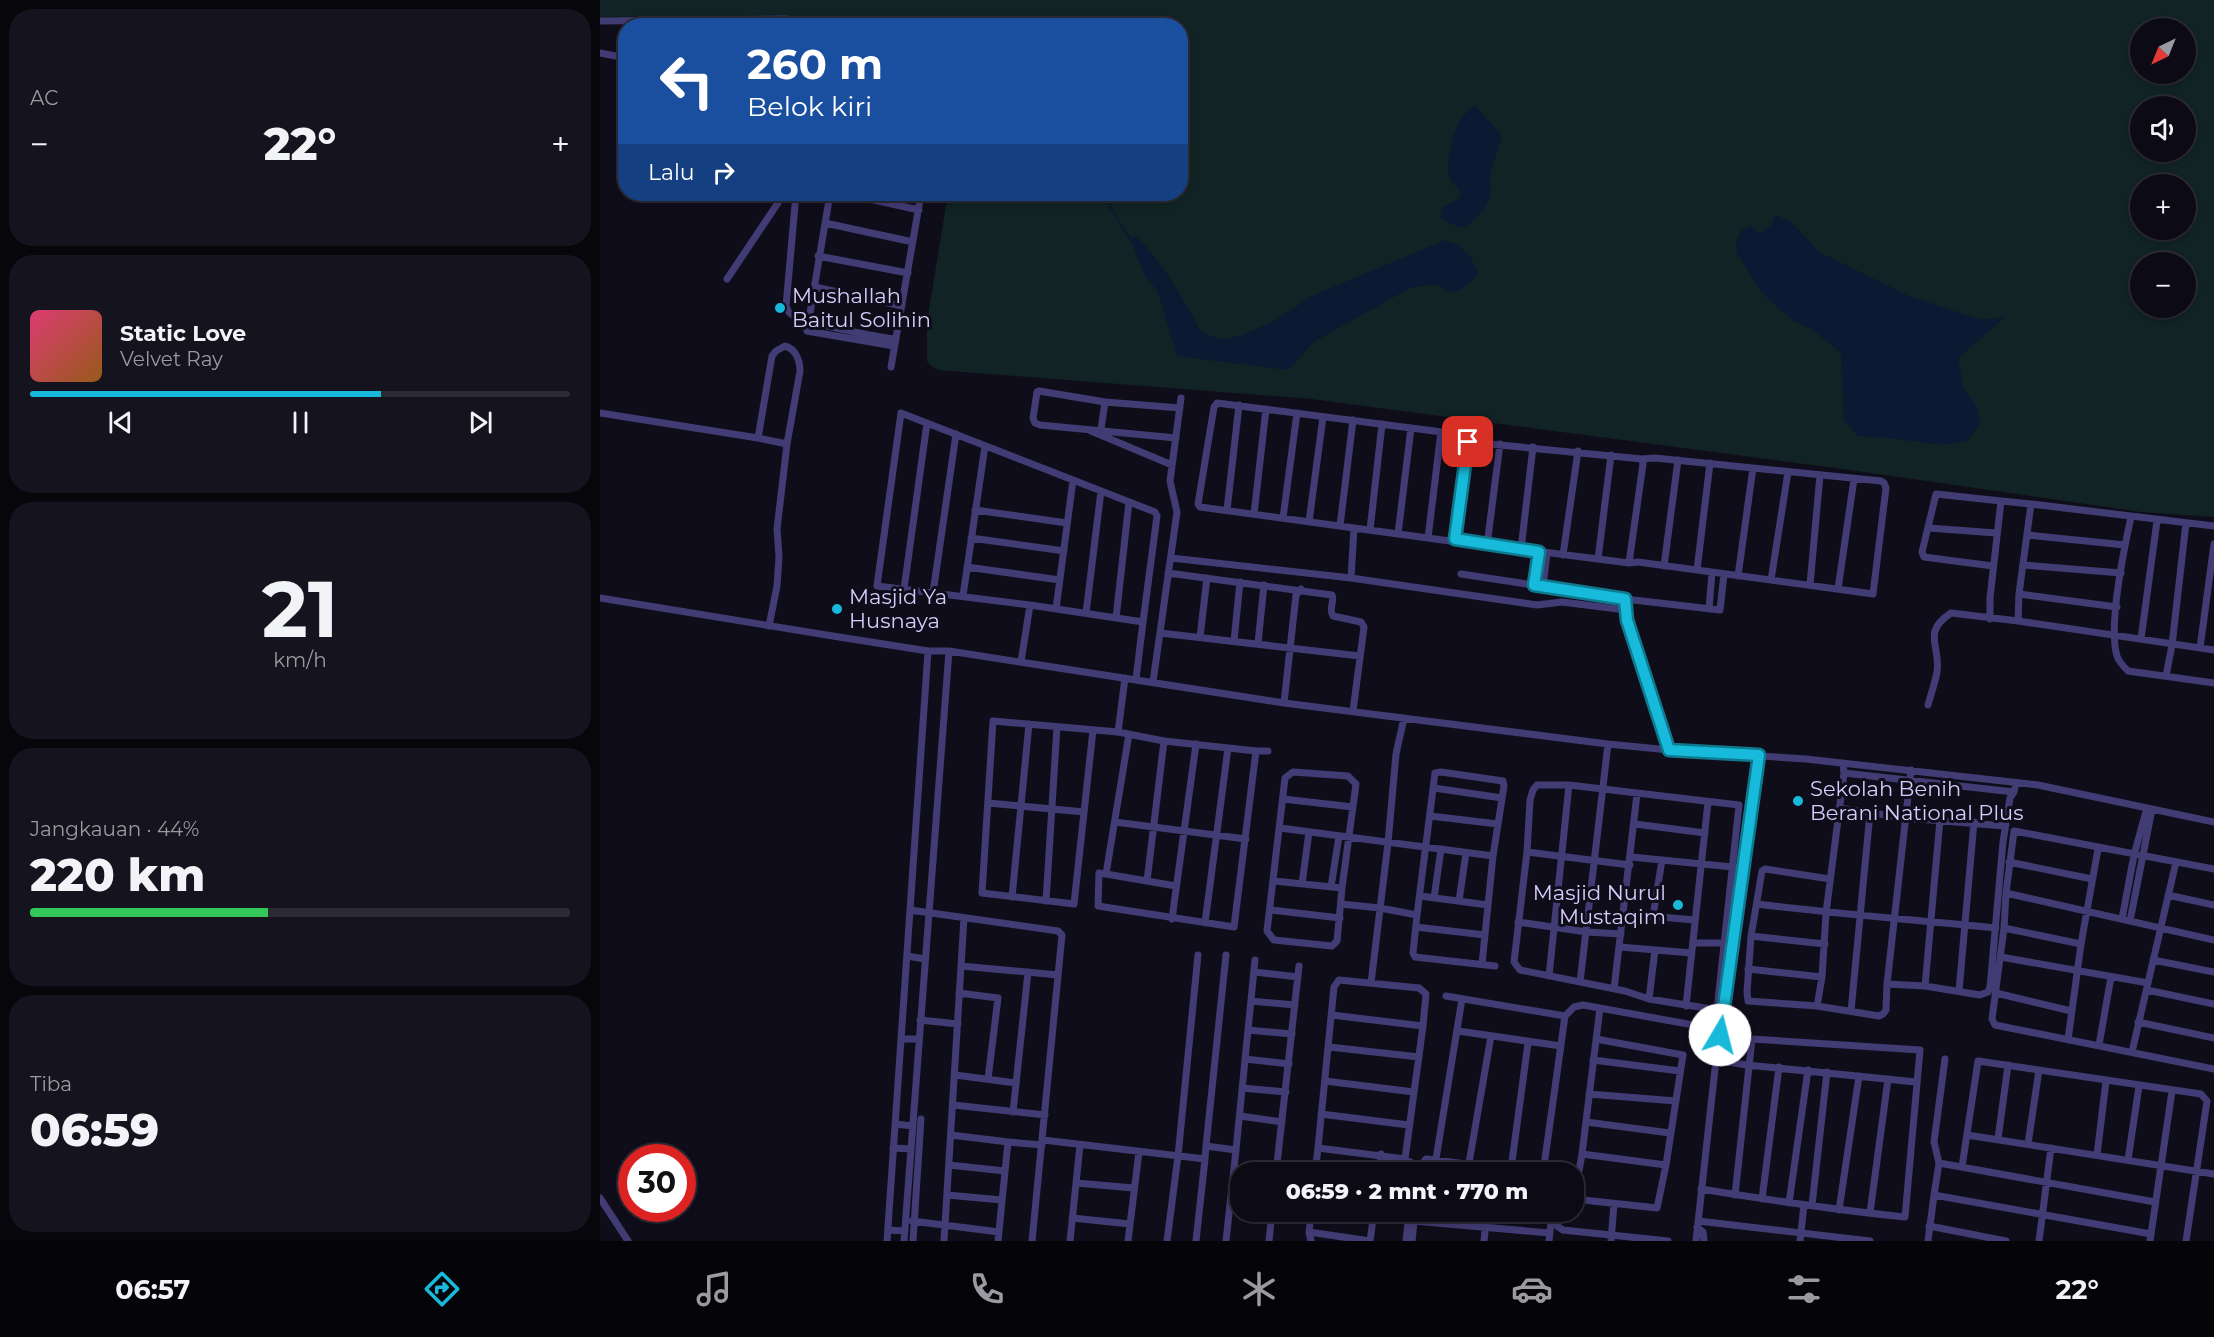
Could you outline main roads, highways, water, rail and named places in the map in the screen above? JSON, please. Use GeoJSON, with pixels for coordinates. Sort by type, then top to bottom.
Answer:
{"type":"FeatureCollection","features":[{"type":"Feature","properties":{"kind":"water"},"geometry":{"type":"Polygon","coordinates":[[[1475,105],[1502,136],[1490,175],[1491,194],[1484,210],[1471,223],[1460,228],[1440,218],[1443,207],[1461,196],[1449,176],[1449,154],[1461,119],[1475,105]]]}},
{"type":"Feature","properties":{"kind":"water"},"geometry":{"type":"Polygon","coordinates":[[[1775,215],[1790,221],[1821,253],[1909,296],[1981,320],[2005,317],[1958,358],[1963,387],[1977,407],[1980,424],[1967,441],[1944,445],[1857,436],[1844,419],[1841,353],[1812,329],[1793,321],[1762,293],[1737,253],[1736,241],[1741,231],[1750,226],[1759,233],[1771,225],[1775,215]]]}},
{"type":"Feature","properties":{"kind":"water"},"geometry":{"type":"Polygon","coordinates":[[[1137,237],[1172,282],[1201,332],[1222,340],[1243,335],[1276,320],[1312,296],[1445,240],[1467,253],[1478,275],[1463,288],[1450,293],[1437,284],[1410,288],[1315,341],[1288,370],[1177,356],[1157,290],[1145,276],[1130,239],[1137,237]]]}},
{"type":"Feature","properties":{"kind":"waterway"},"geometry":{"type":"LineString","coordinates":[[1108,201],[1130,239]]}},
{"type":"Feature","properties":{"kind":"place","name":"Mushallah Baitul Solihin"},"geometry":{"type":"Point","coordinates":[780,308]}},
{"type":"Feature","properties":{"kind":"place","name":"Masjid Ya Husnaya"},"geometry":{"type":"Point","coordinates":[837,609]}},
{"type":"Feature","properties":{"kind":"place","name":"Sekolah Benih Berani National Plus"},"geometry":{"type":"Point","coordinates":[1798,801]}},
{"type":"Feature","properties":{"kind":"place","name":"Masjid Nurul Mustaqim"},"geometry":{"type":"Point","coordinates":[1678,905]}}]}
